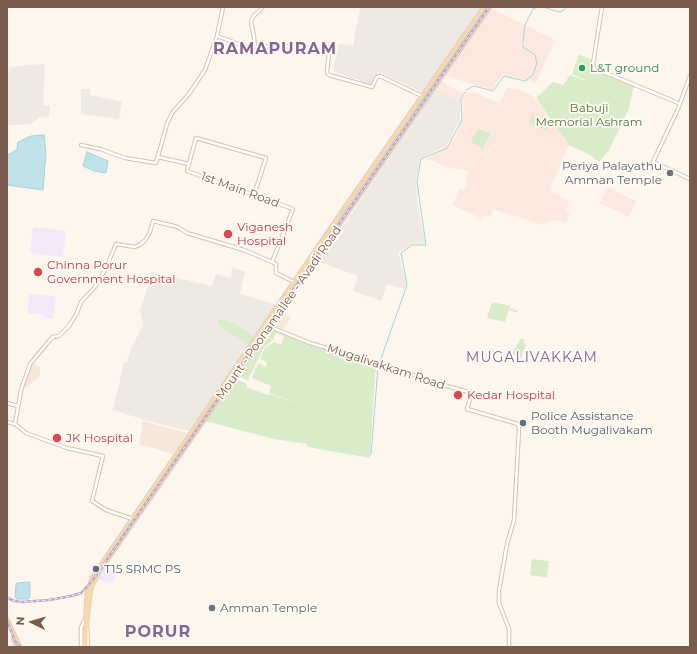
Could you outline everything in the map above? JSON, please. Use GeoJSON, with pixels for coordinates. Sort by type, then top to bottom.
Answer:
{"type":"FeatureCollection","features":[{"type":"Feature","properties":{"kind":"main road","name":"Mount - Poonamallee - Avadi Road"},"geometry":{"type":"LineString","coordinates":[[142,507],[233,371],[484,7]]}},
{"type":"Feature","properties":{"kind":"main road","name":"Mount - Poonamallee - Avadi Road"},"geometry":{"type":"LineString","coordinates":[[86,627],[92,586],[110,555],[490,7]]}},
{"type":"Feature","properties":{"kind":"main road"},"geometry":{"type":"LineString","coordinates":[[290,289],[293,292]]}},
{"type":"Feature","properties":{"kind":"main road"},"geometry":{"type":"LineString","coordinates":[[233,371],[237,373]]}},
{"type":"Feature","properties":{"kind":"main road","name":"Mount - Poonamallee - Avadi Road"},"geometry":{"type":"LineString","coordinates":[[86,627],[84,621],[89,585],[92,578],[110,555]]}},
{"type":"Feature","properties":{"kind":"main road"},"geometry":{"type":"LineString","coordinates":[[7,620],[18,647]]}},
{"type":"Feature","properties":{"kind":"main road"},"geometry":{"type":"LineString","coordinates":[[7,624],[18,647]]}},
{"type":"Feature","properties":{"kind":"main road"},"geometry":{"type":"LineString","coordinates":[[85,647],[86,627]]}},
{"type":"Feature","properties":{"kind":"street"},"geometry":{"type":"LineString","coordinates":[[81,145],[100,149],[125,158],[156,163],[172,112],[189,94],[205,70],[217,36],[223,7]]}},
{"type":"Feature","properties":{"kind":"street"},"geometry":{"type":"LineString","coordinates":[[255,47],[251,22],[253,17],[263,7]]}},
{"type":"Feature","properties":{"kind":"street"},"geometry":{"type":"LineString","coordinates":[[602,7],[593,64],[594,68],[679,104]]}},
{"type":"Feature","properties":{"kind":"street"},"geometry":{"type":"LineString","coordinates":[[217,36],[247,47],[296,46],[329,53],[327,71],[329,75],[372,87],[377,77],[380,76],[422,96]]}},
{"type":"Feature","properties":{"kind":"street"},"geometry":{"type":"LineString","coordinates":[[690,76],[675,116],[653,162],[690,179]]}},
{"type":"Feature","properties":{"kind":"street"},"geometry":{"type":"LineString","coordinates":[[189,164],[196,138],[266,158],[254,195]]}},
{"type":"Feature","properties":{"kind":"street","name":"1st Main Road"},"geometry":{"type":"LineString","coordinates":[[158,157],[189,164],[187,171],[293,209],[272,262]]}},
{"type":"Feature","properties":{"kind":"street"},"geometry":{"type":"LineString","coordinates":[[14,424],[21,390],[30,364],[53,337],[59,336],[68,326],[81,302],[95,287],[106,268],[116,244],[135,247],[141,244],[148,236],[153,221],[178,227],[187,233],[244,250],[272,262],[276,264],[276,273],[294,282]]}},
{"type":"Feature","properties":{"kind":"street","name":"Mugalivakkam Road"},"geometry":{"type":"LineString","coordinates":[[266,325],[310,343],[472,393],[467,409],[518,424],[519,429],[514,520],[507,544],[499,591],[500,603],[509,629],[509,647]]}},
{"type":"Feature","properties":{"kind":"street"},"geometry":{"type":"LineString","coordinates":[[7,403],[18,406]]}},
{"type":"Feature","properties":{"kind":"street"},"geometry":{"type":"LineString","coordinates":[[7,422],[14,424],[26,433],[67,448],[103,456],[92,501],[106,510],[133,520]]}},
{"type":"Feature","properties":{"kind":"street"},"geometry":{"type":"LineString","coordinates":[[84,621],[82,626],[85,647]]}},
{"type":"Feature","properties":{"kind":"shaded area"},"geometry":{"type":"Polygon","coordinates":[[[360,7],[481,7],[424,93],[379,72],[372,85],[333,71],[339,44],[353,46],[360,7]]]}},
{"type":"Feature","properties":{"kind":"shaded area"},"geometry":{"type":"Polygon","coordinates":[[[492,9],[555,40],[536,83],[503,74],[492,90],[446,76],[492,9]]]}},
{"type":"Feature","properties":{"kind":"shaded area"},"geometry":{"type":"Polygon","coordinates":[[[45,64],[43,105],[50,106],[49,118],[40,117],[33,123],[7,125],[7,68],[45,64]]]}},
{"type":"Feature","properties":{"kind":"shaded area"},"geometry":{"type":"Polygon","coordinates":[[[441,81],[452,88],[463,92],[476,93],[499,103],[507,88],[520,89],[534,97],[569,144],[550,190],[569,202],[566,211],[570,213],[566,222],[552,220],[543,225],[493,209],[490,217],[483,215],[482,219],[453,205],[459,189],[465,190],[468,171],[444,166],[427,159],[454,141],[463,119],[463,102],[436,89],[441,81]]]}},
{"type":"Feature","properties":{"kind":"shaded area"},"geometry":{"type":"Polygon","coordinates":[[[81,89],[91,89],[90,95],[122,102],[119,119],[81,114],[81,89]]]}},
{"type":"Feature","properties":{"kind":"shaded area"},"geometry":{"type":"Polygon","coordinates":[[[436,89],[460,101],[460,120],[446,146],[421,158],[416,181],[417,199],[425,243],[412,244],[398,252],[406,285],[405,289],[387,284],[381,301],[353,291],[358,276],[319,262],[436,89]]]}},
{"type":"Feature","properties":{"kind":"shaded area"},"geometry":{"type":"Polygon","coordinates":[[[607,187],[636,201],[629,217],[600,203],[607,187]]]}},
{"type":"Feature","properties":{"kind":"shaded area"},"geometry":{"type":"Polygon","coordinates":[[[33,227],[66,231],[63,257],[30,253],[33,227]]]}},
{"type":"Feature","properties":{"kind":"shaded area"},"geometry":{"type":"Polygon","coordinates":[[[232,268],[245,271],[240,294],[278,305],[256,338],[227,320],[219,326],[250,346],[189,431],[113,410],[124,362],[127,363],[130,351],[143,325],[140,311],[152,272],[212,286],[216,274],[231,278],[232,268]]]}},
{"type":"Feature","properties":{"kind":"shaded area"},"geometry":{"type":"Polygon","coordinates":[[[29,294],[56,296],[53,319],[44,318],[44,315],[28,313],[29,294]]]}},
{"type":"Feature","properties":{"kind":"shaded area"},"geometry":{"type":"Polygon","coordinates":[[[281,312],[291,317],[282,331],[272,326],[281,312]]]}},
{"type":"Feature","properties":{"kind":"shaded area"},"geometry":{"type":"Polygon","coordinates":[[[32,363],[40,367],[40,374],[38,378],[27,387],[23,385],[32,363]]]}},
{"type":"Feature","properties":{"kind":"shaded area"},"geometry":{"type":"Polygon","coordinates":[[[143,421],[187,433],[173,454],[139,444],[143,421]]]}},
{"type":"Feature","properties":{"kind":"shaded area"},"geometry":{"type":"Polygon","coordinates":[[[105,567],[117,570],[114,583],[97,580],[105,567]]]}},
{"type":"Feature","properties":{"kind":"green space","name":"Babuji Memorial Ashram"},"geometry":{"type":"Polygon","coordinates":[[[579,54],[592,60],[590,70],[591,68],[634,86],[628,111],[609,150],[599,162],[590,155],[569,145],[536,98],[553,82],[563,85],[570,75],[586,81],[572,74],[579,54]]]}},
{"type":"Feature","properties":{"kind":"green space"},"geometry":{"type":"Polygon","coordinates":[[[532,115],[549,123],[546,130],[529,122],[532,115]]]}},
{"type":"Feature","properties":{"kind":"green space"},"geometry":{"type":"Polygon","coordinates":[[[479,129],[491,132],[482,150],[480,146],[472,143],[473,137],[479,129]]]}},
{"type":"Feature","properties":{"kind":"green space"},"geometry":{"type":"Polygon","coordinates":[[[492,302],[510,306],[510,308],[518,311],[517,313],[509,310],[505,322],[487,318],[492,302]]]}},
{"type":"Feature","properties":{"kind":"green space"},"geometry":{"type":"Polygon","coordinates":[[[221,319],[227,320],[256,338],[250,346],[219,326],[218,321],[221,319]]]}},
{"type":"Feature","properties":{"kind":"green space"},"geometry":{"type":"Polygon","coordinates":[[[270,328],[314,347],[377,365],[375,374],[370,458],[307,447],[307,444],[274,439],[205,421],[235,378],[247,384],[246,387],[268,395],[269,394],[305,405],[269,393],[271,386],[252,378],[258,363],[266,367],[267,362],[260,359],[265,348],[274,342],[281,345],[284,336],[276,333],[273,340],[264,347],[250,374],[248,379],[249,381],[237,376],[270,328]]]}},
{"type":"Feature","properties":{"kind":"green space"},"geometry":{"type":"Polygon","coordinates":[[[521,338],[525,340],[523,343],[526,345],[521,358],[512,354],[521,338]]]}},
{"type":"Feature","properties":{"kind":"green space"},"geometry":{"type":"Polygon","coordinates":[[[532,559],[549,561],[547,578],[530,575],[532,559]]]}},
{"type":"Feature","properties":{"kind":"water"},"geometry":{"type":"Polygon","coordinates":[[[44,135],[46,154],[43,190],[7,185],[7,155],[17,149],[18,142],[31,136],[44,135]]]}},
{"type":"Feature","properties":{"kind":"water"},"geometry":{"type":"Polygon","coordinates":[[[87,152],[108,161],[106,173],[94,171],[83,166],[87,152]]]}},
{"type":"Feature","properties":{"kind":"water"},"geometry":{"type":"Polygon","coordinates":[[[29,582],[30,597],[28,599],[17,599],[15,597],[17,583],[29,582]]]}},
{"type":"Feature","properties":{"kind":"waterway"},"geometry":{"type":"LineString","coordinates":[[523,42],[525,25],[533,9],[538,7]]}},
{"type":"Feature","properties":{"kind":"waterway"},"geometry":{"type":"LineString","coordinates":[[543,7],[559,12],[564,10],[566,7]]}},
{"type":"Feature","properties":{"kind":"waterway"},"geometry":{"type":"LineString","coordinates":[[466,90],[474,86],[493,91],[504,76],[525,81],[533,75],[537,63],[535,55],[523,47],[523,45]]}},
{"type":"Feature","properties":{"kind":"waterway"},"geometry":{"type":"LineString","coordinates":[[371,454],[378,367],[407,285],[401,253],[412,245],[426,245],[417,182],[421,159],[447,148],[462,120],[461,99]]}},
{"type":"Feature","properties":{"kind":"railway"},"geometry":{"type":"LineString","coordinates":[[7,598],[21,602],[49,600],[71,596],[81,593],[92,581],[489,7]]}},
{"type":"Feature","properties":{"kind":"railway"},"geometry":{"type":"LineString","coordinates":[[7,621],[15,641],[20,647]]}},
{"type":"Feature","properties":{"kind":"place","name":"L&T ground"},"geometry":{"type":"Point","coordinates":[582,68]}},
{"type":"Feature","properties":{"kind":"place","name":"Periya Palayathu Amman Temple"},"geometry":{"type":"Point","coordinates":[670,173]}},
{"type":"Feature","properties":{"kind":"place","name":"Viganesh Hospital"},"geometry":{"type":"Point","coordinates":[228,234]}},
{"type":"Feature","properties":{"kind":"place","name":"Chinna Porur Government Hospital"},"geometry":{"type":"Point","coordinates":[38,272]}},
{"type":"Feature","properties":{"kind":"place","name":"Kedar Hospital"},"geometry":{"type":"Point","coordinates":[458,395]}},
{"type":"Feature","properties":{"kind":"place","name":"Police Assistance Booth Mugalivakam"},"geometry":{"type":"Point","coordinates":[523,423]}},
{"type":"Feature","properties":{"kind":"place","name":"JK Hospital"},"geometry":{"type":"Point","coordinates":[57,438]}},
{"type":"Feature","properties":{"kind":"place","name":"T15 SRMC PS"},"geometry":{"type":"Point","coordinates":[96,569]}},
{"type":"Feature","properties":{"kind":"place","name":"Amman Temple"},"geometry":{"type":"Point","coordinates":[212,608]}},
{"type":"Feature","properties":{"kind":"district","name":"RAMAPURAM"},"geometry":{"type":"Point","coordinates":[275,49]}},
{"type":"Feature","properties":{"kind":"district","name":"MUGALIVAKKAM"},"geometry":{"type":"Point","coordinates":[532,358]}},
{"type":"Feature","properties":{"kind":"district","name":"PORUR"},"geometry":{"type":"Point","coordinates":[158,632]}}]}
